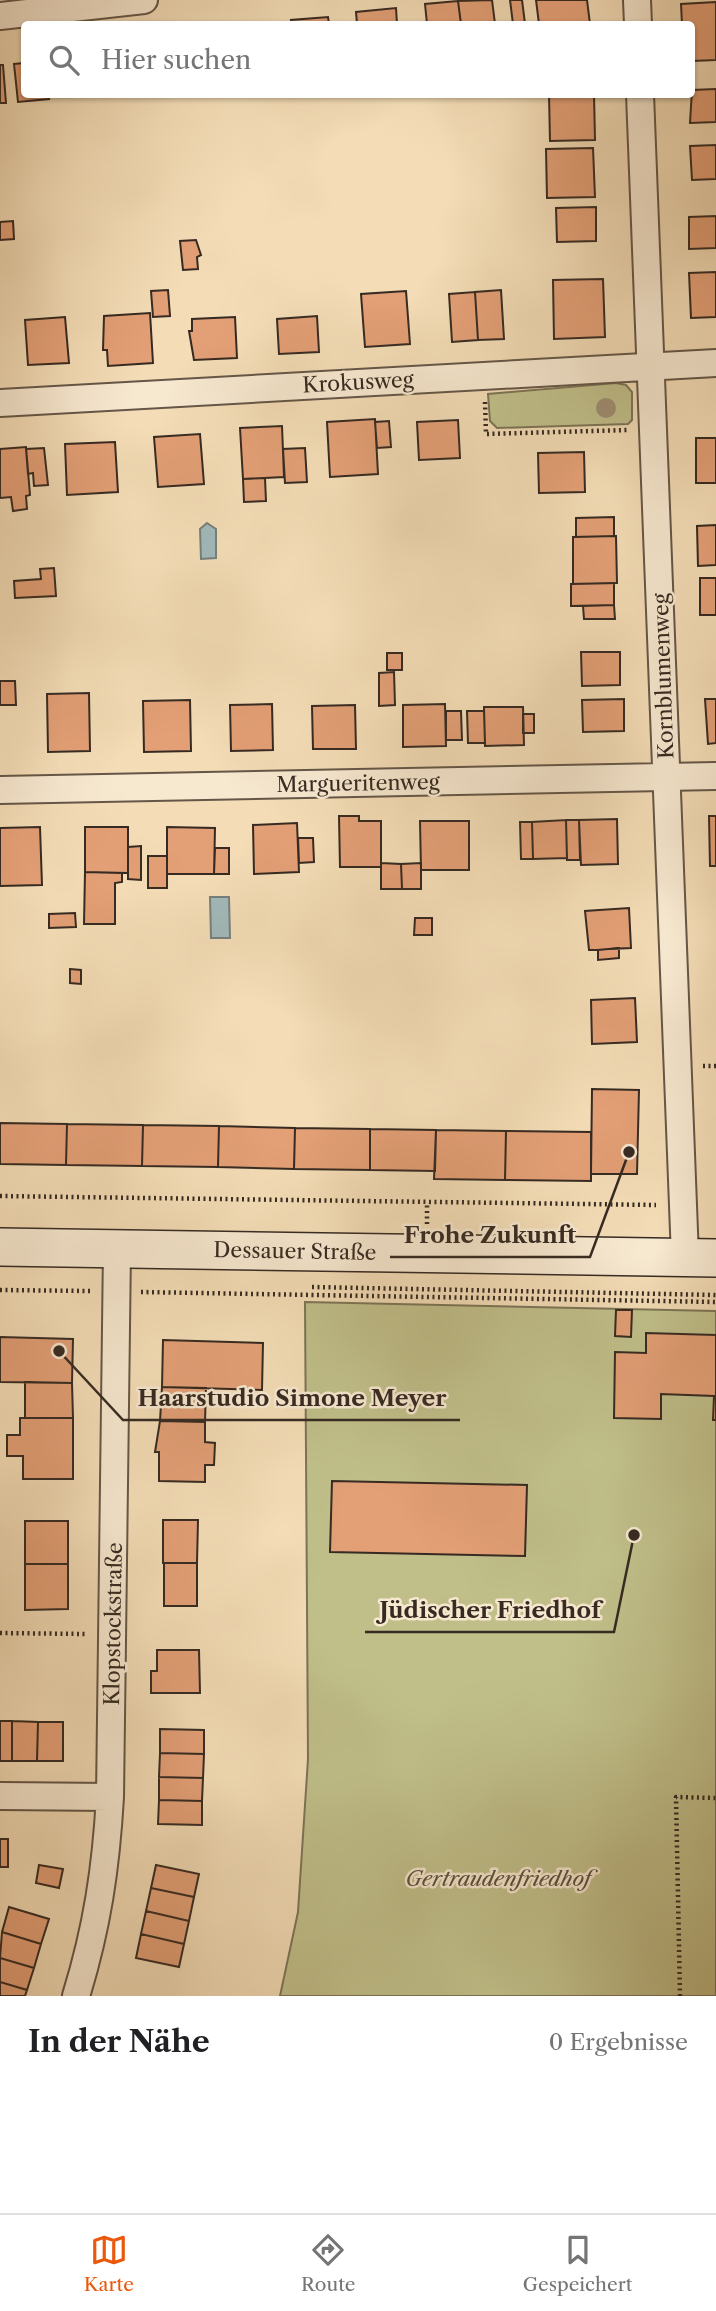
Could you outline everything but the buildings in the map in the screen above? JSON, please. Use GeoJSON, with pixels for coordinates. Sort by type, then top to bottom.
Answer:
{"type":"FeatureCollection","features":[{"type":"Feature","properties":{"kind":"main road","name":"Dessauer Straße"},"geometry":{"type":"LineString","coordinates":[[0,1247],[700,1257]]}},
{"type":"Feature","properties":{"kind":"street"},"geometry":{"type":"LineString","coordinates":[[0,16],[144,0]]}},
{"type":"Feature","properties":{"kind":"street"},"geometry":{"type":"LineString","coordinates":[[637,0],[638,21]]}},
{"type":"Feature","properties":{"kind":"street","name":"Kornblumenweg"},"geometry":{"type":"LineString","coordinates":[[640,98],[682,1205],[700,1257]]}},
{"type":"Feature","properties":{"kind":"street","name":"Krokusweg"},"geometry":{"type":"LineString","coordinates":[[0,404],[716,363]]}},
{"type":"Feature","properties":{"kind":"street","name":"Margueritenweg"},"geometry":{"type":"LineString","coordinates":[[0,790],[716,776]]}},
{"type":"Feature","properties":{"kind":"street","name":"Klopstockstraße"},"geometry":{"type":"LineString","coordinates":[[76,1996],[93,1941],[106,1870],[110,1797],[117,1249]]}},
{"type":"Feature","properties":{"kind":"street"},"geometry":{"type":"LineString","coordinates":[[0,1796],[110,1797]]}},
{"type":"Feature","properties":{"kind":"path"},"geometry":{"type":"LineString","coordinates":[[484,375],[486,434],[652,429]]}},
{"type":"Feature","properties":{"kind":"path"},"geometry":{"type":"LineString","coordinates":[[0,1196],[682,1205]]}},
{"type":"Feature","properties":{"kind":"path"},"geometry":{"type":"LineString","coordinates":[[0,1290],[716,1302]]}},
{"type":"Feature","properties":{"kind":"path"},"geometry":{"type":"LineString","coordinates":[[0,1633],[112,1634]]}},
{"type":"Feature","properties":{"kind":"path"},"geometry":{"type":"LineString","coordinates":[[680,1996],[676,1797],[716,1798]]}},
{"type":"Feature","properties":{"kind":"green space"},"geometry":{"type":"Polygon","coordinates":[[[616,383],[626,385],[632,392],[632,420],[628,424],[497,428],[490,421],[488,394],[616,383]]]}},
{"type":"Feature","properties":{"kind":"green space","name":"Gertraudenfriedhof"},"geometry":{"type":"Polygon","coordinates":[[[305,1302],[716,1311],[716,1996],[280,1996],[298,1912],[308,1759],[305,1302]]]}},
{"type":"Feature","properties":{"kind":"water"},"geometry":{"type":"Polygon","coordinates":[[[207,523],[216,529],[216,558],[201,559],[200,529],[207,523]]]}},
{"type":"Feature","properties":{"kind":"water"},"geometry":{"type":"Polygon","coordinates":[[[210,897],[229,897],[230,938],[211,938],[210,897]]]}},
{"type":"Feature","properties":{"kind":"place","name":"Frohe Zukunft"},"geometry":{"type":"Point","coordinates":[629,1152]}},
{"type":"Feature","properties":{"kind":"place","name":"Haarstudio Simone Meyer"},"geometry":{"type":"Point","coordinates":[59,1351]}},
{"type":"Feature","properties":{"kind":"place","name":"Jüdischer Friedhof"},"geometry":{"type":"Point","coordinates":[634,1535]}}]}
